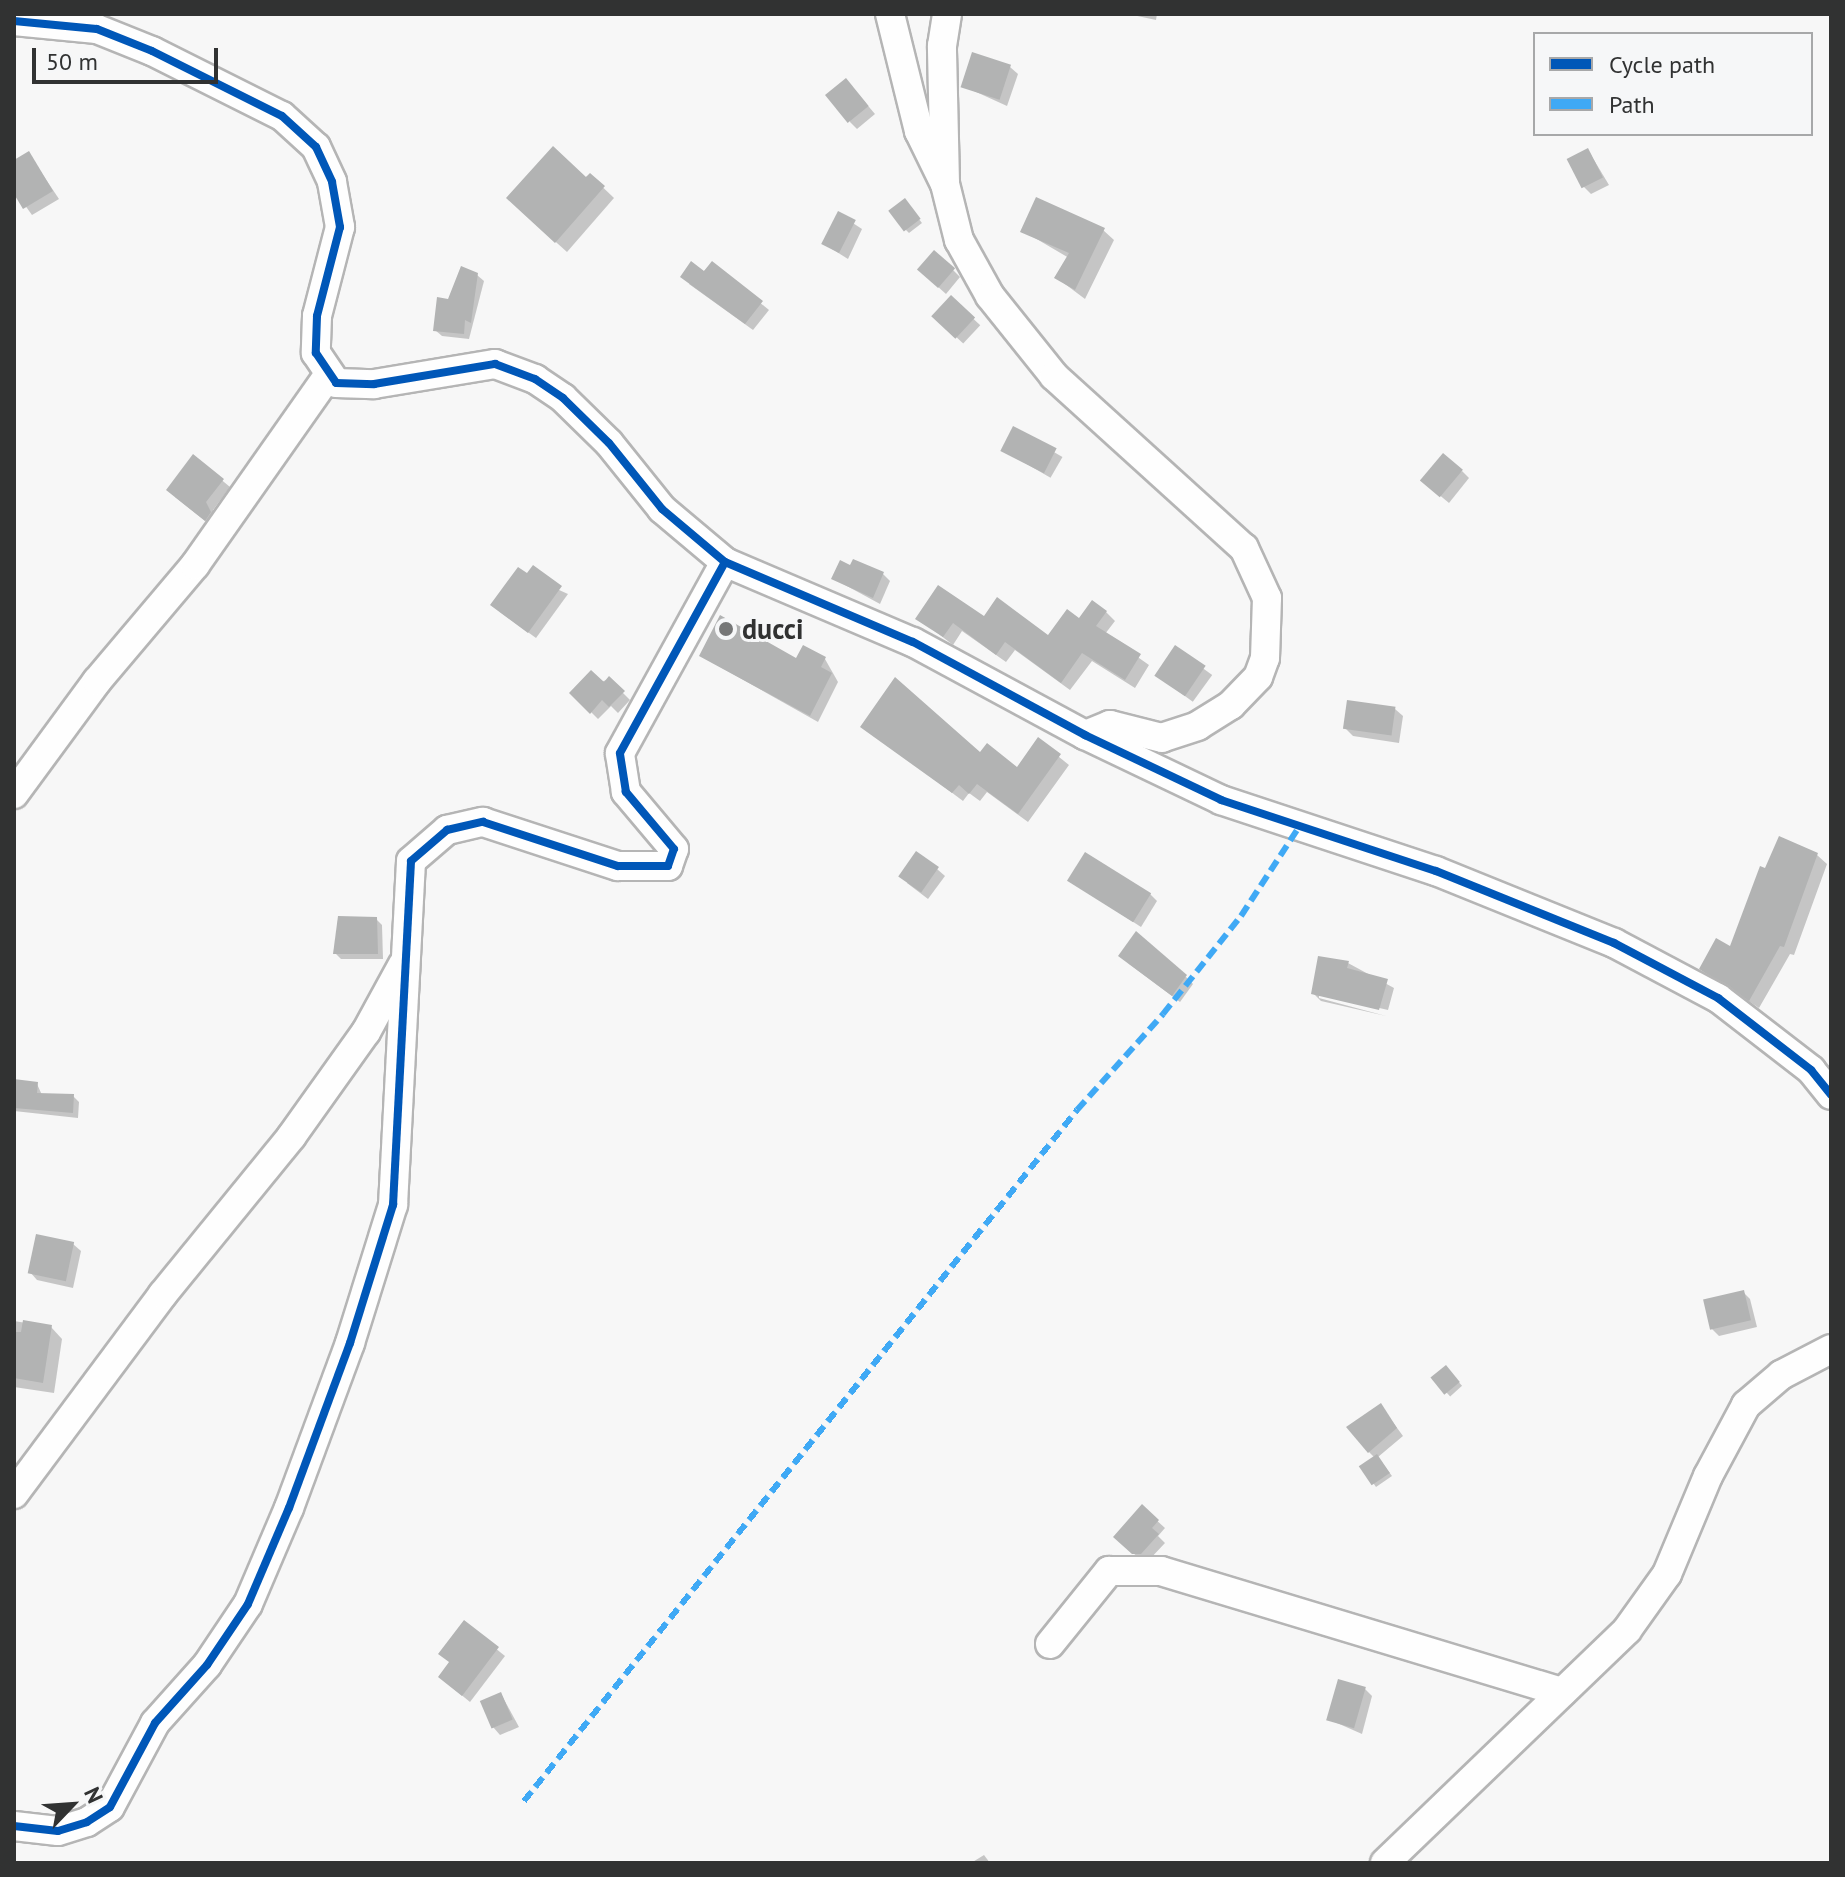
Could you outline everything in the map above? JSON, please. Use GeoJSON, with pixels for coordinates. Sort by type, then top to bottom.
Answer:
{"type":"FeatureCollection","features":[{"type":"Feature","properties":{"kind":"street"},"geometry":{"type":"LineString","coordinates":[[890,14],[919,131],[945,184],[959,240],[990,296],[1024,340],[1109,429],[1244,548],[1267,598],[1265,658],[1258,677],[1231,705],[1198,726],[1162,738],[1110,725],[1085,735]]}},
{"type":"Feature","properties":{"kind":"street"},"geometry":{"type":"LineString","coordinates":[[945,184],[942,46],[947,14]]}},
{"type":"Feature","properties":{"kind":"street"},"geometry":{"type":"LineString","coordinates":[[14,21],[97,29],[152,51],[282,116],[316,147],[332,182],[340,227],[317,316],[316,353],[327,377],[336,383],[374,384],[495,364],[535,379],[563,398],[609,443],[662,509],[725,562],[913,642],[1085,735],[1221,800],[1436,871],[1614,943],[1718,998],[1811,1070],[1831,1095]]}},
{"type":"Feature","properties":{"kind":"street"},"geometry":{"type":"LineString","coordinates":[[14,794],[97,681],[195,565],[327,377]]}},
{"type":"Feature","properties":{"kind":"street"},"geometry":{"type":"LineString","coordinates":[[14,1826],[58,1831],[87,1822],[110,1807],[155,1723],[207,1665],[248,1604],[326,1411],[393,1205],[411,861],[433,837],[459,825],[483,822],[618,866],[668,866],[674,849],[626,792],[620,753],[725,562]]}},
{"type":"Feature","properties":{"kind":"street"},"geometry":{"type":"LineString","coordinates":[[14,1494],[163,1294],[291,1137],[366,1032],[405,960]]}},
{"type":"Feature","properties":{"kind":"street"},"geometry":{"type":"LineString","coordinates":[[1385,1863],[1648,1605],[1746,1405],[1781,1375],[1831,1349]]}},
{"type":"Feature","properties":{"kind":"street"},"geometry":{"type":"LineString","coordinates":[[1050,1644],[1109,1571],[1161,1571],[1562,1692]]}},
{"type":"Feature","properties":{"kind":"building"},"geometry":{"type":"Polygon","coordinates":[[[972,52],[1011,65],[1000,100],[961,87],[972,52]]]}},
{"type":"Feature","properties":{"kind":"building"},"geometry":{"type":"Polygon","coordinates":[[[846,78],[869,106],[848,123],[825,95],[846,78]]]}},
{"type":"Feature","properties":{"kind":"building"},"geometry":{"type":"Polygon","coordinates":[[[553,146],[586,177],[590,173],[605,186],[555,243],[506,198],[553,146]]]}},
{"type":"Feature","properties":{"kind":"building"},"geometry":{"type":"Polygon","coordinates":[[[1588,148],[1603,177],[1582,188],[1567,159],[1588,148]]]}},
{"type":"Feature","properties":{"kind":"building"},"geometry":{"type":"Polygon","coordinates":[[[29,151],[53,191],[23,209],[14,194],[14,160],[29,151]]]}},
{"type":"Feature","properties":{"kind":"building"},"geometry":{"type":"Polygon","coordinates":[[[1036,197],[1105,228],[1075,290],[1054,278],[1069,253],[1020,232],[1036,197]]]}},
{"type":"Feature","properties":{"kind":"building"},"geometry":{"type":"Polygon","coordinates":[[[905,198],[921,219],[904,231],[888,211],[905,198]]]}},
{"type":"Feature","properties":{"kind":"building"},"geometry":{"type":"Polygon","coordinates":[[[838,211],[856,220],[839,253],[821,244],[838,211]]]}},
{"type":"Feature","properties":{"kind":"building"},"geometry":{"type":"Polygon","coordinates":[[[934,250],[955,268],[938,288],[917,270],[934,250]]]}},
{"type":"Feature","properties":{"kind":"building"},"geometry":{"type":"Polygon","coordinates":[[[691,261],[704,271],[712,261],[763,301],[745,324],[680,277],[691,261]]]}},
{"type":"Feature","properties":{"kind":"building"},"geometry":{"type":"Polygon","coordinates":[[[461,266],[478,273],[471,323],[465,320],[464,334],[433,331],[437,297],[448,299],[461,266]]]}},
{"type":"Feature","properties":{"kind":"building"},"geometry":{"type":"Polygon","coordinates":[[[951,295],[975,318],[955,339],[931,316],[951,295]]]}},
{"type":"Feature","properties":{"kind":"building"},"geometry":{"type":"Polygon","coordinates":[[[1013,426],[1057,448],[1044,473],[1000,451],[1013,426]]]}},
{"type":"Feature","properties":{"kind":"building"},"geometry":{"type":"Polygon","coordinates":[[[1443,453],[1463,470],[1440,497],[1420,481],[1443,453]]]}},
{"type":"Feature","properties":{"kind":"building"},"geometry":{"type":"Polygon","coordinates":[[[193,454],[224,479],[206,502],[211,512],[205,521],[166,490],[193,454]]]}},
{"type":"Feature","properties":{"kind":"building"},"geometry":{"type":"Polygon","coordinates":[[[853,559],[884,572],[873,598],[831,579],[840,560],[850,565],[853,559]]]}},
{"type":"Feature","properties":{"kind":"building"},"geometry":{"type":"Polygon","coordinates":[[[533,565],[562,586],[528,633],[490,605],[518,567],[527,573],[533,565]]]}},
{"type":"Feature","properties":{"kind":"building"},"geometry":{"type":"Polygon","coordinates":[[[938,585],[984,616],[997,597],[1048,635],[1067,609],[1079,618],[1092,600],[1107,611],[1096,626],[1141,654],[1125,680],[1082,653],[1061,683],[1005,642],[996,655],[953,623],[943,637],[915,619],[938,585]]]}},
{"type":"Feature","properties":{"kind":"building"},"geometry":{"type":"Polygon","coordinates":[[[720,615],[796,658],[803,645],[826,657],[821,667],[832,673],[810,716],[699,656],[720,615]]]}},
{"type":"Feature","properties":{"kind":"building"},"geometry":{"type":"Polygon","coordinates":[[[1175,645],[1206,666],[1185,696],[1154,676],[1175,645]]]}},
{"type":"Feature","properties":{"kind":"building"},"geometry":{"type":"Polygon","coordinates":[[[591,670],[604,682],[609,676],[625,691],[609,707],[602,700],[590,714],[569,693],[591,670]]]}},
{"type":"Feature","properties":{"kind":"building"},"geometry":{"type":"Polygon","coordinates":[[[895,677],[980,752],[987,743],[1017,767],[1038,737],[1061,754],[1018,814],[977,784],[969,794],[959,785],[952,793],[860,727],[895,677]]]}},
{"type":"Feature","properties":{"kind":"building"},"geometry":{"type":"Polygon","coordinates":[[[1347,700],[1396,707],[1391,736],[1343,729],[1347,700]]]}},
{"type":"Feature","properties":{"kind":"building"},"geometry":{"type":"Polygon","coordinates":[[[1779,836],[1818,853],[1784,947],[1780,946],[1749,1001],[1699,969],[1716,938],[1730,946],[1760,866],[1765,868],[1779,836]]]}},
{"type":"Feature","properties":{"kind":"building"},"geometry":{"type":"Polygon","coordinates":[[[916,851],[939,867],[921,892],[898,876],[916,851]]]}},
{"type":"Feature","properties":{"kind":"building"},"geometry":{"type":"Polygon","coordinates":[[[1085,852],[1151,893],[1133,922],[1067,881],[1085,852]]]}},
{"type":"Feature","properties":{"kind":"building"},"geometry":{"type":"Polygon","coordinates":[[[338,916],[377,917],[378,954],[333,954],[338,916]]]}},
{"type":"Feature","properties":{"kind":"building"},"geometry":{"type":"Polygon","coordinates":[[[1136,931],[1187,975],[1172,996],[1118,956],[1136,931]]]}},
{"type":"Feature","properties":{"kind":"building"},"geometry":{"type":"Polygon","coordinates":[[[1318,956],[1349,961],[1347,968],[1388,979],[1379,1010],[1311,994],[1318,956]]]}},
{"type":"Feature","properties":{"kind":"building"},"geometry":{"type":"Polygon","coordinates":[[[14,1079],[38,1082],[37,1093],[74,1094],[73,1113],[14,1108],[14,1079]]]}},
{"type":"Feature","properties":{"kind":"building"},"geometry":{"type":"Polygon","coordinates":[[[36,1234],[74,1242],[66,1281],[28,1273],[36,1234]]]}},
{"type":"Feature","properties":{"kind":"building"},"geometry":{"type":"Polygon","coordinates":[[[1744,1290],[1751,1320],[1710,1330],[1703,1299],[1744,1290]]]}},
{"type":"Feature","properties":{"kind":"building"},"geometry":{"type":"Polygon","coordinates":[[[23,1320],[52,1325],[43,1383],[14,1378],[14,1332],[21,1332],[23,1320]]]}},
{"type":"Feature","properties":{"kind":"building"},"geometry":{"type":"Polygon","coordinates":[[[1446,1365],[1460,1382],[1444,1395],[1430,1378],[1446,1365]]]}},
{"type":"Feature","properties":{"kind":"building"},"geometry":{"type":"Polygon","coordinates":[[[1381,1403],[1397,1428],[1368,1453],[1346,1427],[1381,1403]]]}},
{"type":"Feature","properties":{"kind":"building"},"geometry":{"type":"Polygon","coordinates":[[[1377,1454],[1390,1473],[1372,1485],[1359,1466],[1377,1454]]]}},
{"type":"Feature","properties":{"kind":"building"},"geometry":{"type":"Polygon","coordinates":[[[1142,1504],[1159,1520],[1152,1528],[1159,1534],[1141,1554],[1132,1554],[1113,1537],[1142,1504]]]}},
{"type":"Feature","properties":{"kind":"building"},"geometry":{"type":"Polygon","coordinates":[[[464,1620],[499,1647],[462,1696],[438,1677],[449,1662],[438,1654],[464,1620]]]}},
{"type":"Feature","properties":{"kind":"building"},"geometry":{"type":"Polygon","coordinates":[[[1338,1679],[1366,1687],[1354,1728],[1326,1720],[1338,1679]]]}},
{"type":"Feature","properties":{"kind":"building"},"geometry":{"type":"Polygon","coordinates":[[[501,1692],[513,1720],[492,1729],[480,1701],[501,1692]]]}},
{"type":"Feature","properties":{"kind":"marked path"},"geometry":{"type":"LineString","coordinates":[[524,1801],[1077,1110],[1163,1014],[1241,916],[1299,827]]}},
{"type":"Feature","properties":{"kind":"cycle path"},"geometry":{"type":"LineString","coordinates":[[14,21],[97,29],[152,51],[282,116],[316,147],[332,182],[340,227],[317,316],[316,353],[336,383],[374,384],[495,364],[535,379],[563,398],[609,443],[662,509],[725,562],[913,642],[1085,735],[1221,800],[1436,871],[1614,943],[1718,998],[1811,1070],[1831,1095]]}},
{"type":"Feature","properties":{"kind":"cycle path"},"geometry":{"type":"LineString","coordinates":[[14,1826],[58,1831],[87,1822],[110,1807],[155,1723],[207,1665],[248,1604],[289,1508],[350,1343],[393,1205],[411,861],[447,830],[483,822],[618,866],[668,866],[674,849],[626,792],[620,753],[725,562]]}},
{"type":"Feature","properties":{"kind":"place","name":"ducci"},"geometry":{"type":"Point","coordinates":[726,629]}}]}
